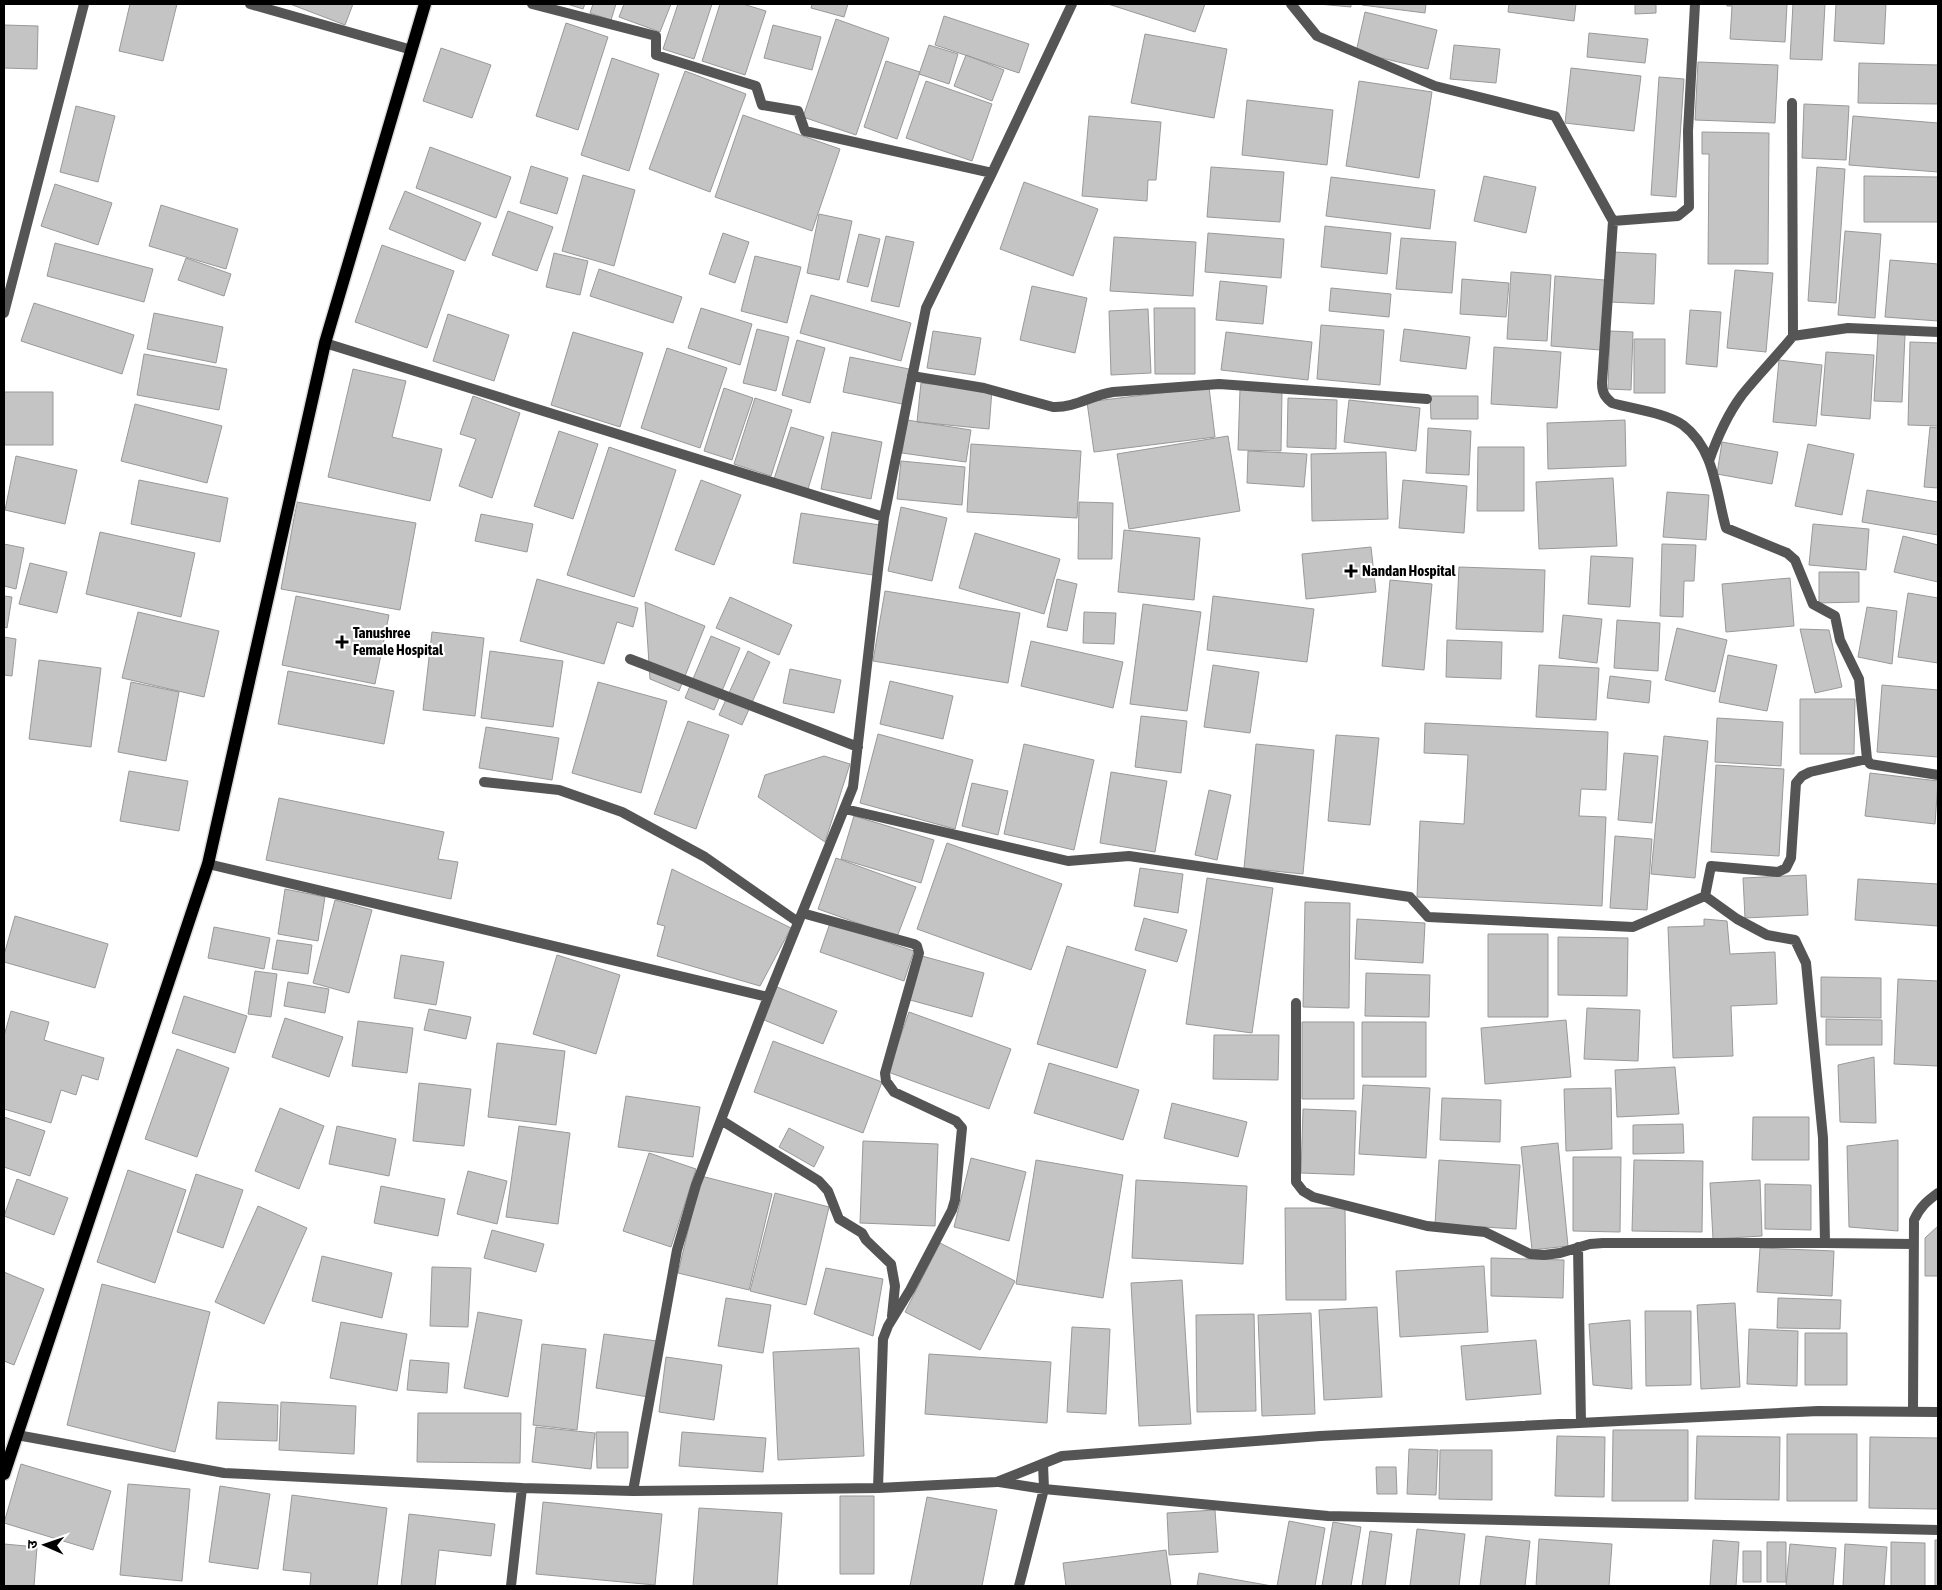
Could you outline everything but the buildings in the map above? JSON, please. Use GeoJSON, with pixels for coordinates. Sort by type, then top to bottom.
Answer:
{"type":"FeatureCollection","features":[{"type":"Feature","properties":{"kind":"main road"},"geometry":{"type":"LineString","coordinates":[[4,1474],[208,864],[325,343],[425,4]]}},
{"type":"Feature","properties":{"kind":"street"},"geometry":{"type":"LineString","coordinates":[[4,313],[84,4]]}},
{"type":"Feature","properties":{"kind":"street"},"geometry":{"type":"LineString","coordinates":[[250,4],[412,50]]}},
{"type":"Feature","properties":{"kind":"street"},"geometry":{"type":"LineString","coordinates":[[532,4],[656,36],[656,55],[756,86],[762,105],[798,111],[805,131],[992,173]]}},
{"type":"Feature","properties":{"kind":"street"},"geometry":{"type":"LineString","coordinates":[[632,1491],[677,1250],[696,1184],[768,997],[853,786],[884,517],[926,308],[1072,4]]}},
{"type":"Feature","properties":{"kind":"street"},"geometry":{"type":"LineString","coordinates":[[1292,4],[1317,36],[1435,86],[1554,116],[1613,221],[1602,391],[1606,398],[1612,403],[1668,418],[1683,425],[1696,440],[1708,461],[1716,483],[1726,528],[1787,553],[1795,560],[1812,604],[1835,616],[1840,640],[1859,679],[1867,759],[1870,764],[1938,775]]}},
{"type":"Feature","properties":{"kind":"street"},"geometry":{"type":"LineString","coordinates":[[1613,221],[1678,216],[1689,207],[1688,131],[1695,4]]}},
{"type":"Feature","properties":{"kind":"street"},"geometry":{"type":"LineString","coordinates":[[1708,461],[1719,434],[1742,396],[1793,336],[1792,103]]}},
{"type":"Feature","properties":{"kind":"street"},"geometry":{"type":"LineString","coordinates":[[1793,336],[1848,328],[1938,332]]}},
{"type":"Feature","properties":{"kind":"street"},"geometry":{"type":"LineString","coordinates":[[325,343],[884,517]]}},
{"type":"Feature","properties":{"kind":"street"},"geometry":{"type":"LineString","coordinates":[[912,376],[984,388],[1053,407],[1064,407],[1107,393],[1219,384],[1427,399]]}},
{"type":"Feature","properties":{"kind":"street"},"geometry":{"type":"LineString","coordinates":[[630,659],[858,747]]}},
{"type":"Feature","properties":{"kind":"street"},"geometry":{"type":"LineString","coordinates":[[1705,896],[1711,866],[1778,872],[1786,868],[1791,858],[1796,783],[1802,776],[1810,772],[1867,759]]}},
{"type":"Feature","properties":{"kind":"street"},"geometry":{"type":"LineString","coordinates":[[484,782],[559,790],[622,812],[705,857],[800,918],[917,946],[919,953],[885,1073],[886,1081],[894,1092],[956,1121],[962,1128],[955,1200],[952,1210],[883,1339],[878,1488]]}},
{"type":"Feature","properties":{"kind":"street"},"geometry":{"type":"LineString","coordinates":[[845,809],[1068,861],[1129,856],[1410,898],[1428,917],[1633,927],[1705,896]]}},
{"type":"Feature","properties":{"kind":"street"},"geometry":{"type":"LineString","coordinates":[[208,864],[768,997]]}},
{"type":"Feature","properties":{"kind":"street"},"geometry":{"type":"LineString","coordinates":[[1705,896],[1737,919],[1767,935],[1795,940],[1806,963],[1823,1138],[1825,1242]]}},
{"type":"Feature","properties":{"kind":"street"},"geometry":{"type":"LineString","coordinates":[[1296,1004],[1296,1182],[1303,1191],[1313,1197],[1427,1226],[1485,1232],[1530,1254],[1560,1253],[1578,1247],[1603,1243],[1825,1242],[1914,1244]]}},
{"type":"Feature","properties":{"kind":"street"},"geometry":{"type":"LineString","coordinates":[[721,1120],[819,1181],[828,1191],[839,1218],[862,1233],[866,1240],[891,1264],[895,1286],[892,1319]]}},
{"type":"Feature","properties":{"kind":"street"},"geometry":{"type":"LineString","coordinates":[[1913,1412],[1914,1220],[1919,1209],[1926,1201],[1938,1193]]}},
{"type":"Feature","properties":{"kind":"street"},"geometry":{"type":"LineString","coordinates":[[1578,1247],[1581,1423]]}},
{"type":"Feature","properties":{"kind":"street"},"geometry":{"type":"LineString","coordinates":[[998,1482],[1062,1456],[1310,1437],[1818,1411],[1938,1412]]}},
{"type":"Feature","properties":{"kind":"street"},"geometry":{"type":"LineString","coordinates":[[17,1435],[224,1473],[522,1488],[632,1491],[878,1488],[998,1482],[1044,1489],[1328,1516],[1938,1530]]}},
{"type":"Feature","properties":{"kind":"street"},"geometry":{"type":"LineString","coordinates":[[1019,1586],[1044,1489],[1043,1464]]}},
{"type":"Feature","properties":{"kind":"street"},"geometry":{"type":"LineString","coordinates":[[511,1586],[522,1488]]}},
{"type":"Feature","properties":{"kind":"place","name":"Nandan Hospital"},"geometry":{"type":"Point","coordinates":[1351,571]}},
{"type":"Feature","properties":{"kind":"place","name":"Tanushree Female Hospital"},"geometry":{"type":"Point","coordinates":[342,642]}}]}
